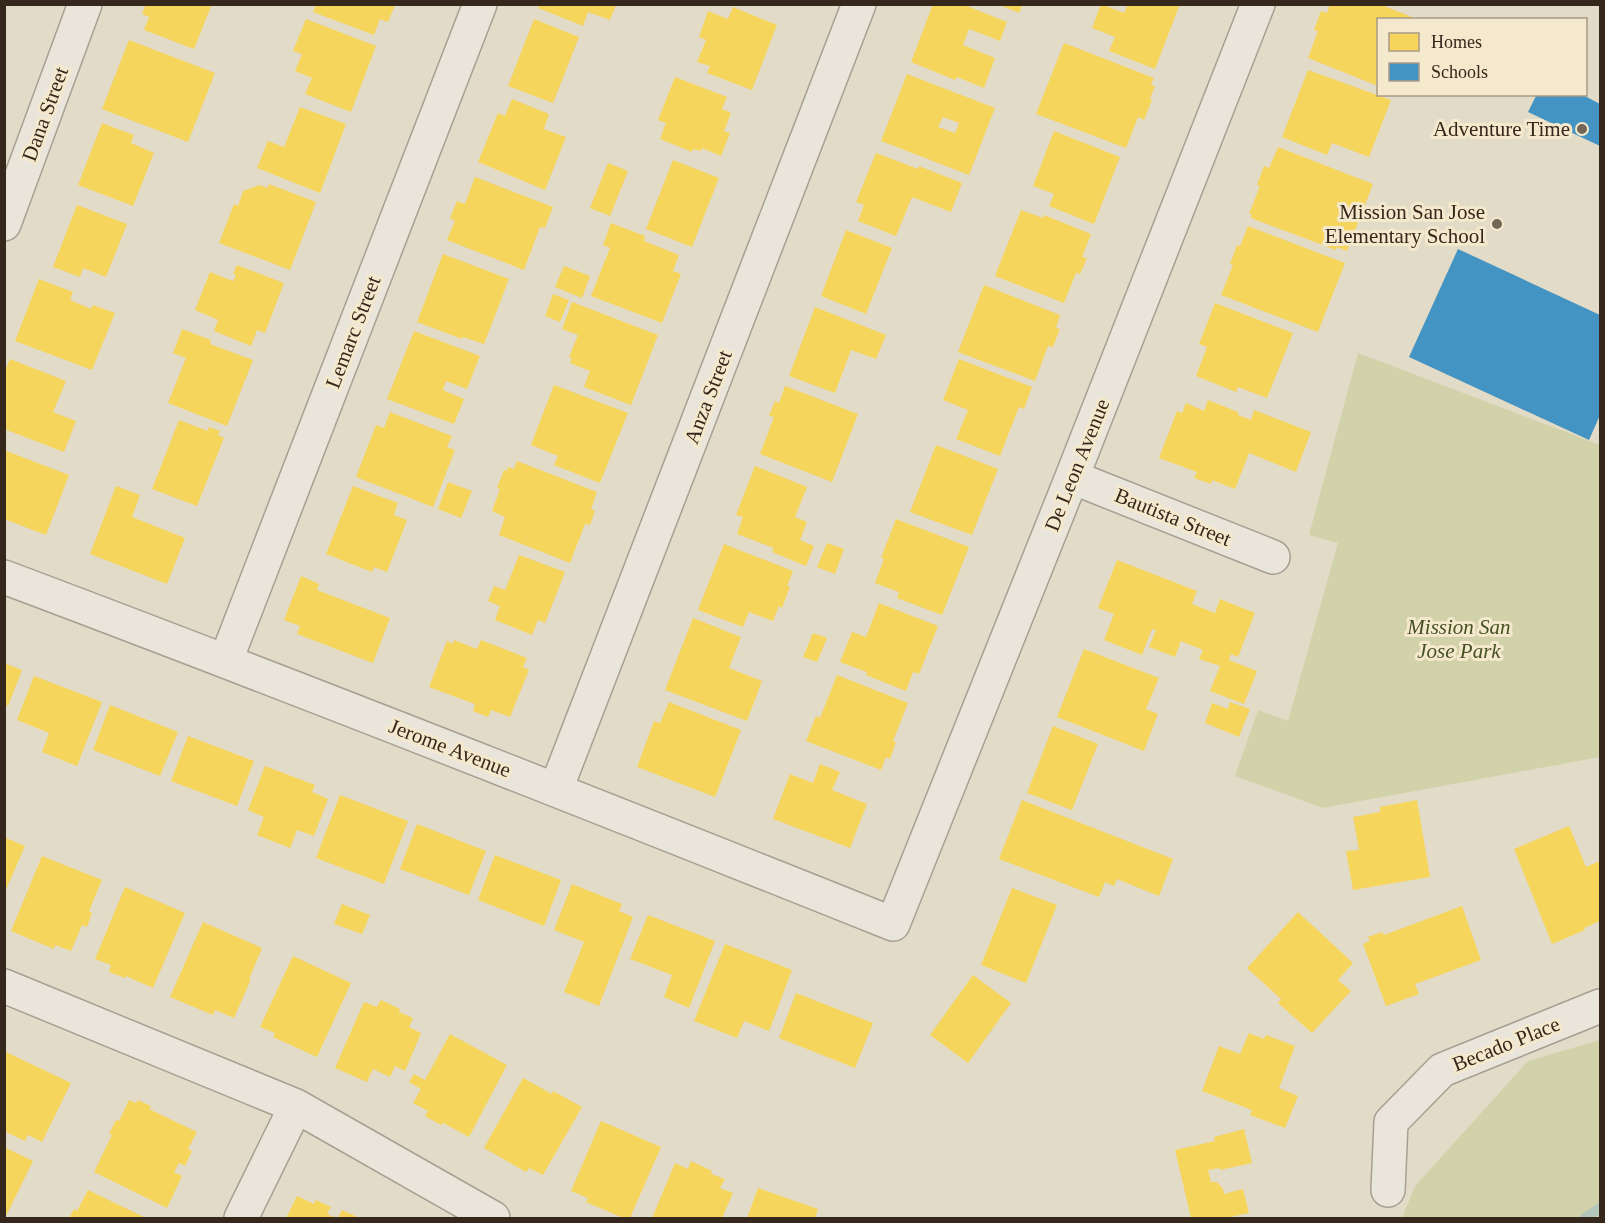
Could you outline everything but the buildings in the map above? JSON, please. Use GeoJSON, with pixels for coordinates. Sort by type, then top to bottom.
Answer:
{"type":"FeatureCollection","features":[{"type":"Feature","properties":{"kind":"street","name":"Dana Street"},"geometry":{"type":"LineString","coordinates":[[4,224],[85,4]]}},
{"type":"Feature","properties":{"kind":"street","name":"Lemarc Street"},"geometry":{"type":"LineString","coordinates":[[226,660],[480,4]]}},
{"type":"Feature","properties":{"kind":"street","name":"Anza Street"},"geometry":{"type":"LineString","coordinates":[[556,789],[859,4]]}},
{"type":"Feature","properties":{"kind":"street","name":"De Leon Avenue"},"geometry":{"type":"LineString","coordinates":[[893,924],[1258,4]]}},
{"type":"Feature","properties":{"kind":"street","name":"Bautista Street"},"geometry":{"type":"LineString","coordinates":[[1072,477],[1273,557]]}},
{"type":"Feature","properties":{"kind":"street","name":"Jerome Avenue"},"geometry":{"type":"LineString","coordinates":[[4,577],[226,660],[893,924]]}},
{"type":"Feature","properties":{"kind":"street"},"geometry":{"type":"LineString","coordinates":[[4,986],[296,1106],[493,1218]]}},
{"type":"Feature","properties":{"kind":"street","name":"Becado Place"},"geometry":{"type":"LineString","coordinates":[[1388,1190],[1391,1122],[1442,1070],[1600,1006]]}},
{"type":"Feature","properties":{"kind":"street"},"geometry":{"type":"LineString","coordinates":[[241,1218],[296,1106]]}},
{"type":"Feature","properties":{"kind":"green space","name":"Mission San Jose Park"},"geometry":{"type":"Polygon","coordinates":[[[1358,353],[1600,445],[1600,757],[1323,808],[1235,776],[1258,710],[1288,721],[1338,543],[1309,535],[1358,353]]]}},
{"type":"Feature","properties":{"kind":"green space"},"geometry":{"type":"Polygon","coordinates":[[[1600,1040],[1600,1218],[1402,1218],[1415,1186],[1528,1061],[1600,1040]]]}},
{"type":"Feature","properties":{"kind":"waterway"},"geometry":{"type":"LineString","coordinates":[[1585,1218],[1600,1208]]}},
{"type":"Feature","properties":{"kind":"place","name":"Adventure Time"},"geometry":{"type":"Point","coordinates":[1582,129]}},
{"type":"Feature","properties":{"kind":"place","name":"Mission San Jose Elementary School"},"geometry":{"type":"Point","coordinates":[1497,224]}}]}
